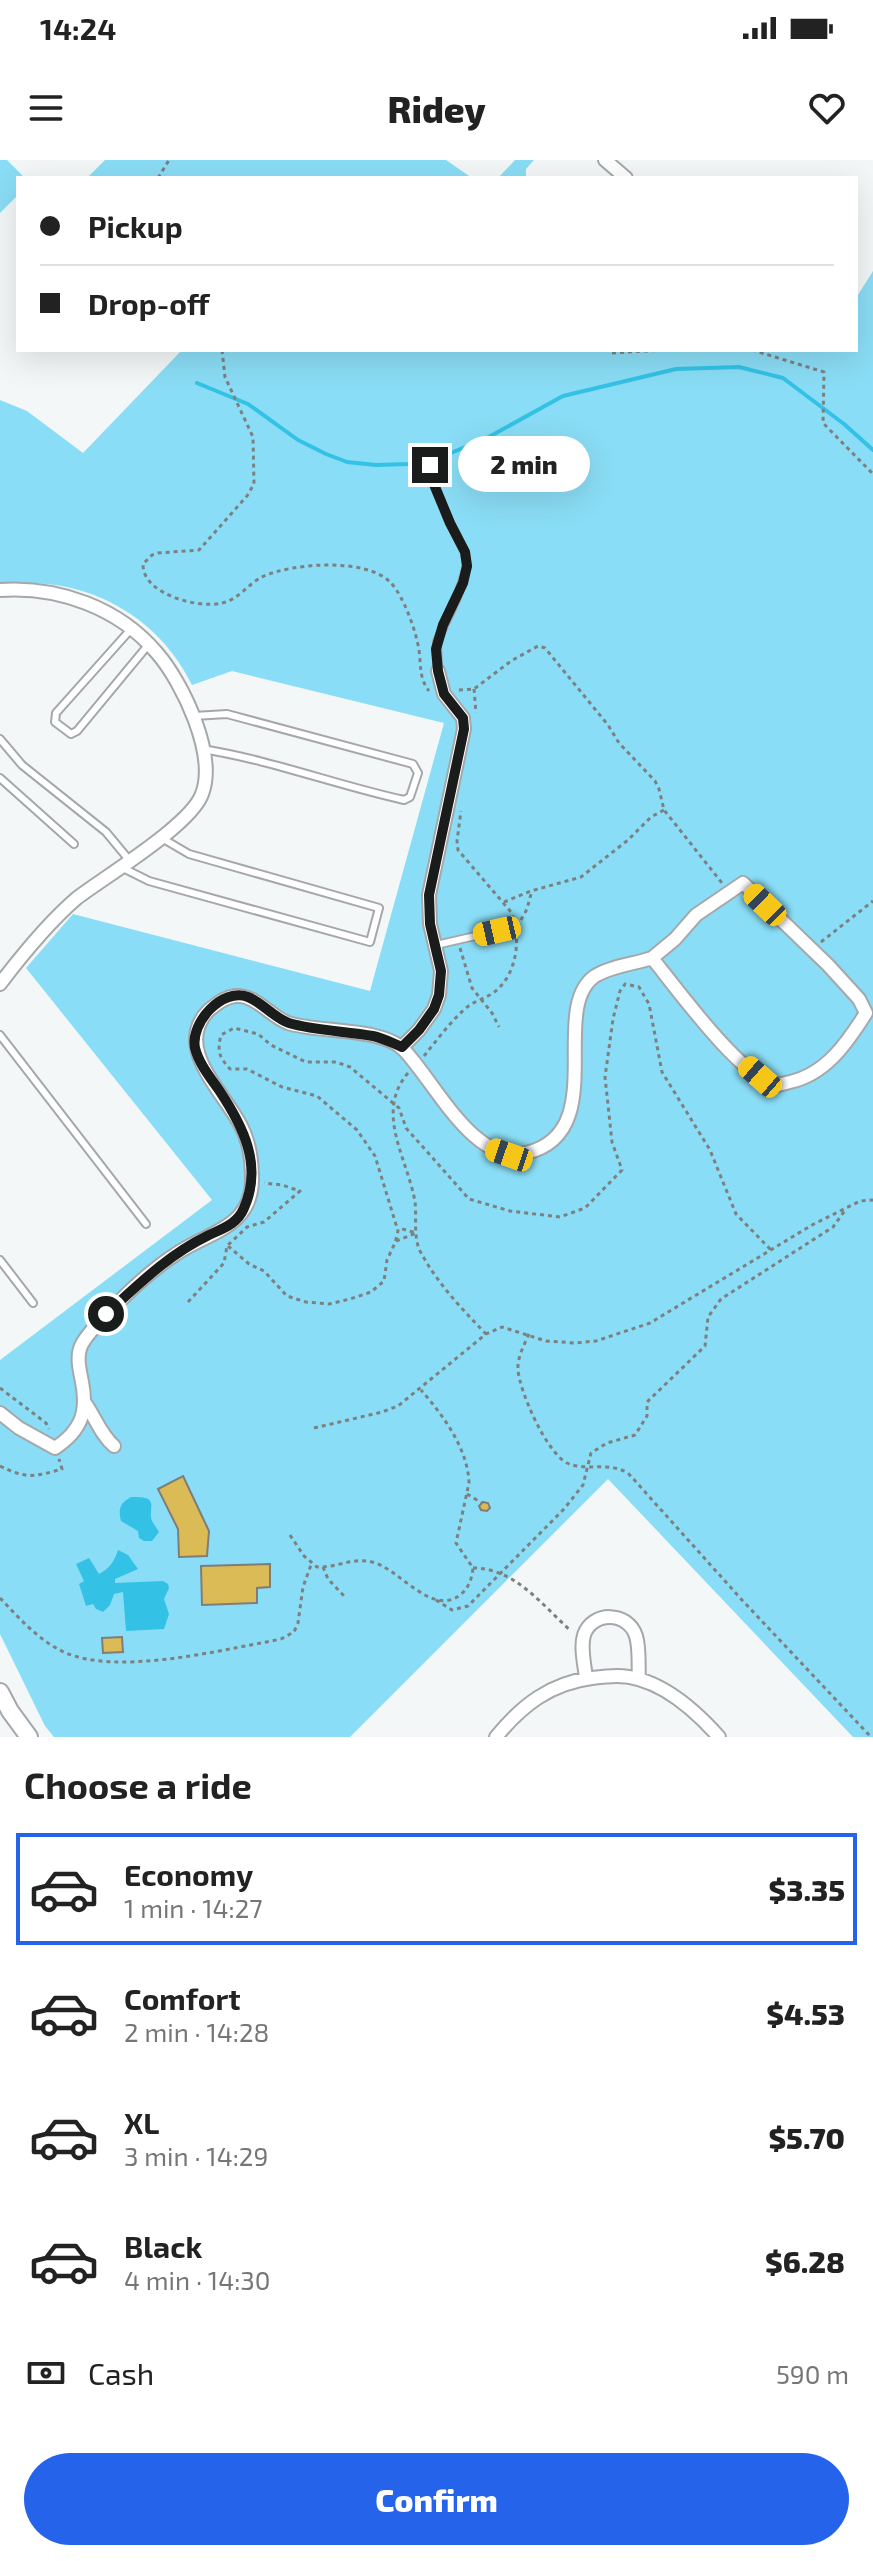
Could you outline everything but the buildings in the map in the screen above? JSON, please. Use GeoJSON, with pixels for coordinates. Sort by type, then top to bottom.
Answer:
{"type":"FeatureCollection","features":[{"type":"Feature","properties":{"kind":"street"},"geometry":{"type":"LineString","coordinates":[[605,160],[624,176]]}},
{"type":"Feature","properties":{"kind":"street"},"geometry":{"type":"LineString","coordinates":[[0,590],[31,590],[89,603],[111,613],[149,644],[165,662],[194,716],[202,749],[205,783],[202,795],[185,816],[76,900],[0,984]]}},
{"type":"Feature","properties":{"kind":"street"},"geometry":{"type":"LineString","coordinates":[[402,1047],[434,1009],[439,995],[441,971],[430,924],[429,895],[464,729],[463,718],[444,694],[438,671]]}},
{"type":"Feature","properties":{"kind":"street"},"geometry":{"type":"LineString","coordinates":[[114,1446],[105,1439],[85,1403],[79,1370],[80,1347],[106,1314],[159,1267],[177,1253],[227,1228],[243,1212],[252,1184],[250,1147],[241,1126],[203,1067],[194,1045],[197,1029],[212,1008],[225,999],[248,997],[287,1022],[377,1037],[402,1047],[455,1115],[489,1148],[509,1155],[544,1147],[558,1136],[567,1122],[573,1105],[575,1038],[583,990],[593,978],[611,969],[652,958],[675,939],[696,915],[743,883],[859,999],[866,1013],[852,1036],[819,1070],[778,1085],[760,1077],[730,1051],[652,958]]}},
{"type":"Feature","properties":{"kind":"street"},"geometry":{"type":"LineString","coordinates":[[0,1413],[19,1428],[55,1448],[73,1436],[85,1403]]}},
{"type":"Feature","properties":{"kind":"street"},"geometry":{"type":"LineString","coordinates":[[586,1679],[585,1633],[596,1620],[615,1617],[624,1620],[636,1635],[639,1679]]}},
{"type":"Feature","properties":{"kind":"street"},"geometry":{"type":"LineString","coordinates":[[496,1737],[531,1701],[572,1680],[618,1675],[639,1679],[692,1708],[719,1737]]}},
{"type":"Feature","properties":{"kind":"street"},"geometry":{"type":"LineString","coordinates":[[0,1692],[29,1737]]}},
{"type":"Feature","properties":{"kind":"lane"},"geometry":{"type":"LineString","coordinates":[[430,465],[433,482],[465,552],[467,566],[457,598],[437,641],[438,671]]}},
{"type":"Feature","properties":{"kind":"lane"},"geometry":{"type":"LineString","coordinates":[[132,628],[56,713],[55,722],[67,733],[77,731],[149,644]]}},
{"type":"Feature","properties":{"kind":"lane"},"geometry":{"type":"LineString","coordinates":[[194,716],[227,714],[413,764],[418,773],[410,797],[404,800],[235,754],[202,749]]}},
{"type":"Feature","properties":{"kind":"lane"},"geometry":{"type":"LineString","coordinates":[[0,739],[22,765],[106,832],[126,864],[149,881],[370,942],[379,908],[189,854],[160,837]]}},
{"type":"Feature","properties":{"kind":"lane"},"geometry":{"type":"LineString","coordinates":[[0,778],[74,844]]}},
{"type":"Feature","properties":{"kind":"lane"},"geometry":{"type":"LineString","coordinates":[[436,945],[497,931]]}},
{"type":"Feature","properties":{"kind":"lane"},"geometry":{"type":"LineString","coordinates":[[0,1035],[146,1224]]}},
{"type":"Feature","properties":{"kind":"lane"},"geometry":{"type":"LineString","coordinates":[[0,1260],[33,1303]]}},
{"type":"Feature","properties":{"kind":"path"},"geometry":{"type":"LineString","coordinates":[[222,352],[225,377],[253,437],[254,484],[199,550],[152,555],[143,564],[143,573],[150,584],[174,597],[219,604],[245,591],[255,580],[279,572],[335,565],[373,571],[392,583],[407,613],[415,633],[423,683],[433,694],[474,689],[511,661],[538,646],[545,648],[619,743],[655,781],[664,810],[729,892]]}},
{"type":"Feature","properties":{"kind":"path"},"geometry":{"type":"LineString","coordinates":[[612,353],[629,352]]}},
{"type":"Feature","properties":{"kind":"path"},"geometry":{"type":"LineString","coordinates":[[759,352],[824,372],[823,423],[873,474]]}},
{"type":"Feature","properties":{"kind":"path"},"geometry":{"type":"LineString","coordinates":[[474,689],[476,715]]}},
{"type":"Feature","properties":{"kind":"path"},"geometry":{"type":"LineString","coordinates":[[504,902],[581,877],[628,840],[651,817],[664,810]]}},
{"type":"Feature","properties":{"kind":"path"},"geometry":{"type":"LineString","coordinates":[[461,812],[458,850],[504,902],[515,923],[511,972],[493,993],[466,1008],[416,1065],[396,1090],[392,1119],[409,1174],[418,1247],[454,1301],[486,1334]]}},
{"type":"Feature","properties":{"kind":"path"},"geometry":{"type":"LineString","coordinates":[[516,931],[527,909],[531,891]]}},
{"type":"Feature","properties":{"kind":"path"},"geometry":{"type":"LineString","coordinates":[[811,949],[873,901]]}},
{"type":"Feature","properties":{"kind":"path"},"geometry":{"type":"LineString","coordinates":[[458,940],[472,988],[499,1027]]}},
{"type":"Feature","properties":{"kind":"path"},"geometry":{"type":"LineString","coordinates":[[188,1302],[224,1263],[227,1246],[247,1227],[264,1222],[300,1191],[282,1185],[252,1184]]}},
{"type":"Feature","properties":{"kind":"path"},"geometry":{"type":"LineString","coordinates":[[314,1428],[398,1406],[486,1334],[502,1327],[546,1341],[575,1343],[596,1341],[650,1323],[812,1225],[860,1201],[873,1200]]}},
{"type":"Feature","properties":{"kind":"path"},"geometry":{"type":"LineString","coordinates":[[290,1535],[312,1564],[323,1567],[352,1561],[375,1562],[452,1610],[468,1606],[564,1509],[583,1485],[591,1453],[607,1443],[635,1435],[647,1416],[647,1402],[705,1346],[708,1317],[721,1299],[833,1227],[849,1206]]}},
{"type":"Feature","properties":{"kind":"path"},"geometry":{"type":"LineString","coordinates":[[397,1227],[416,1233]]}},
{"type":"Feature","properties":{"kind":"path"},"geometry":{"type":"LineString","coordinates":[[396,1241],[416,1233]]}},
{"type":"Feature","properties":{"kind":"path"},"geometry":{"type":"LineString","coordinates":[[529,1334],[518,1369],[536,1421],[551,1449],[564,1461],[574,1465],[613,1466],[628,1473],[871,1737]]}},
{"type":"Feature","properties":{"kind":"path"},"geometry":{"type":"LineString","coordinates":[[0,1388],[46,1423],[62,1469],[20,1476],[0,1466]]}},
{"type":"Feature","properties":{"kind":"path"},"geometry":{"type":"LineString","coordinates":[[421,1389],[445,1420],[466,1463],[469,1483],[456,1543],[473,1568],[512,1577],[574,1633]]}},
{"type":"Feature","properties":{"kind":"path"},"geometry":{"type":"LineString","coordinates":[[467,1494],[482,1503]]}},
{"type":"Feature","properties":{"kind":"path"},"geometry":{"type":"LineString","coordinates":[[0,1598],[36,1635],[66,1652],[99,1662],[130,1662],[261,1643],[281,1639],[294,1632],[303,1587],[312,1564]]}},
{"type":"Feature","properties":{"kind":"path"},"geometry":{"type":"LineString","coordinates":[[323,1567],[328,1579],[345,1597]]}},
{"type":"Feature","properties":{"kind":"path"},"geometry":{"type":"LineString","coordinates":[[436,1600],[462,1594],[473,1568]]}},
{"type":"Feature","properties":{"kind":"shaded area"},"geometry":{"type":"Polygon","coordinates":[[[0,160],[7,160],[23,176],[16,176],[16,197],[0,213],[0,160]]]}},
{"type":"Feature","properties":{"kind":"shaded area"},"geometry":{"type":"Polygon","coordinates":[[[105,160],[446,160],[469,176],[89,176],[105,160]]]}},
{"type":"Feature","properties":{"kind":"shaded area"},"geometry":{"type":"Polygon","coordinates":[[[515,160],[534,160],[526,169],[526,176],[500,176],[515,160]]]}},
{"type":"Feature","properties":{"kind":"shaded area"},"geometry":{"type":"Polygon","coordinates":[[[873,271],[873,1737],[853,1737],[608,1479],[350,1737],[54,1737],[45,1726],[0,1634],[0,1360],[212,1200],[26,968],[73,914],[370,991],[444,723],[232,671],[192,685],[164,643],[126,611],[104,599],[56,585],[0,584],[0,400],[27,411],[83,453],[180,352],[858,352],[858,295],[873,271]]]}},
{"type":"Feature","properties":{"kind":"shaded area"},"geometry":{"type":"Polygon","coordinates":[[[131,1497],[150,1500],[152,1521],[159,1532],[152,1541],[139,1538],[138,1531],[121,1521],[121,1507],[131,1497]]]}},
{"type":"Feature","properties":{"kind":"shaded area"},"geometry":{"type":"Polygon","coordinates":[[[118,1550],[128,1555],[138,1569],[115,1579],[115,1583],[163,1581],[168,1584],[164,1599],[169,1614],[164,1629],[126,1631],[123,1592],[114,1594],[103,1612],[93,1604],[86,1606],[79,1584],[84,1581],[76,1564],[89,1558],[99,1574],[111,1564],[118,1550]]]}},
{"type":"Feature","properties":{"kind":"waterway"},"geometry":{"type":"LineString","coordinates":[[197,383],[248,404],[298,440],[326,454],[347,462],[376,465],[434,460],[487,438],[563,396],[676,369],[739,367],[783,378],[873,450]]}},
{"type":"Feature","properties":{"kind":"route"},"geometry":{"type":"LineString","coordinates":[[106,1314],[177,1253],[227,1228],[243,1212],[249,1196],[252,1184],[250,1147],[241,1126],[203,1067],[194,1045],[197,1029],[212,1008],[225,999],[248,997],[287,1022],[377,1037],[402,1047],[434,1009],[441,971],[430,924],[429,895],[464,729],[463,718],[444,694],[436,649],[467,566],[465,552],[433,482],[430,465]]}}]}
